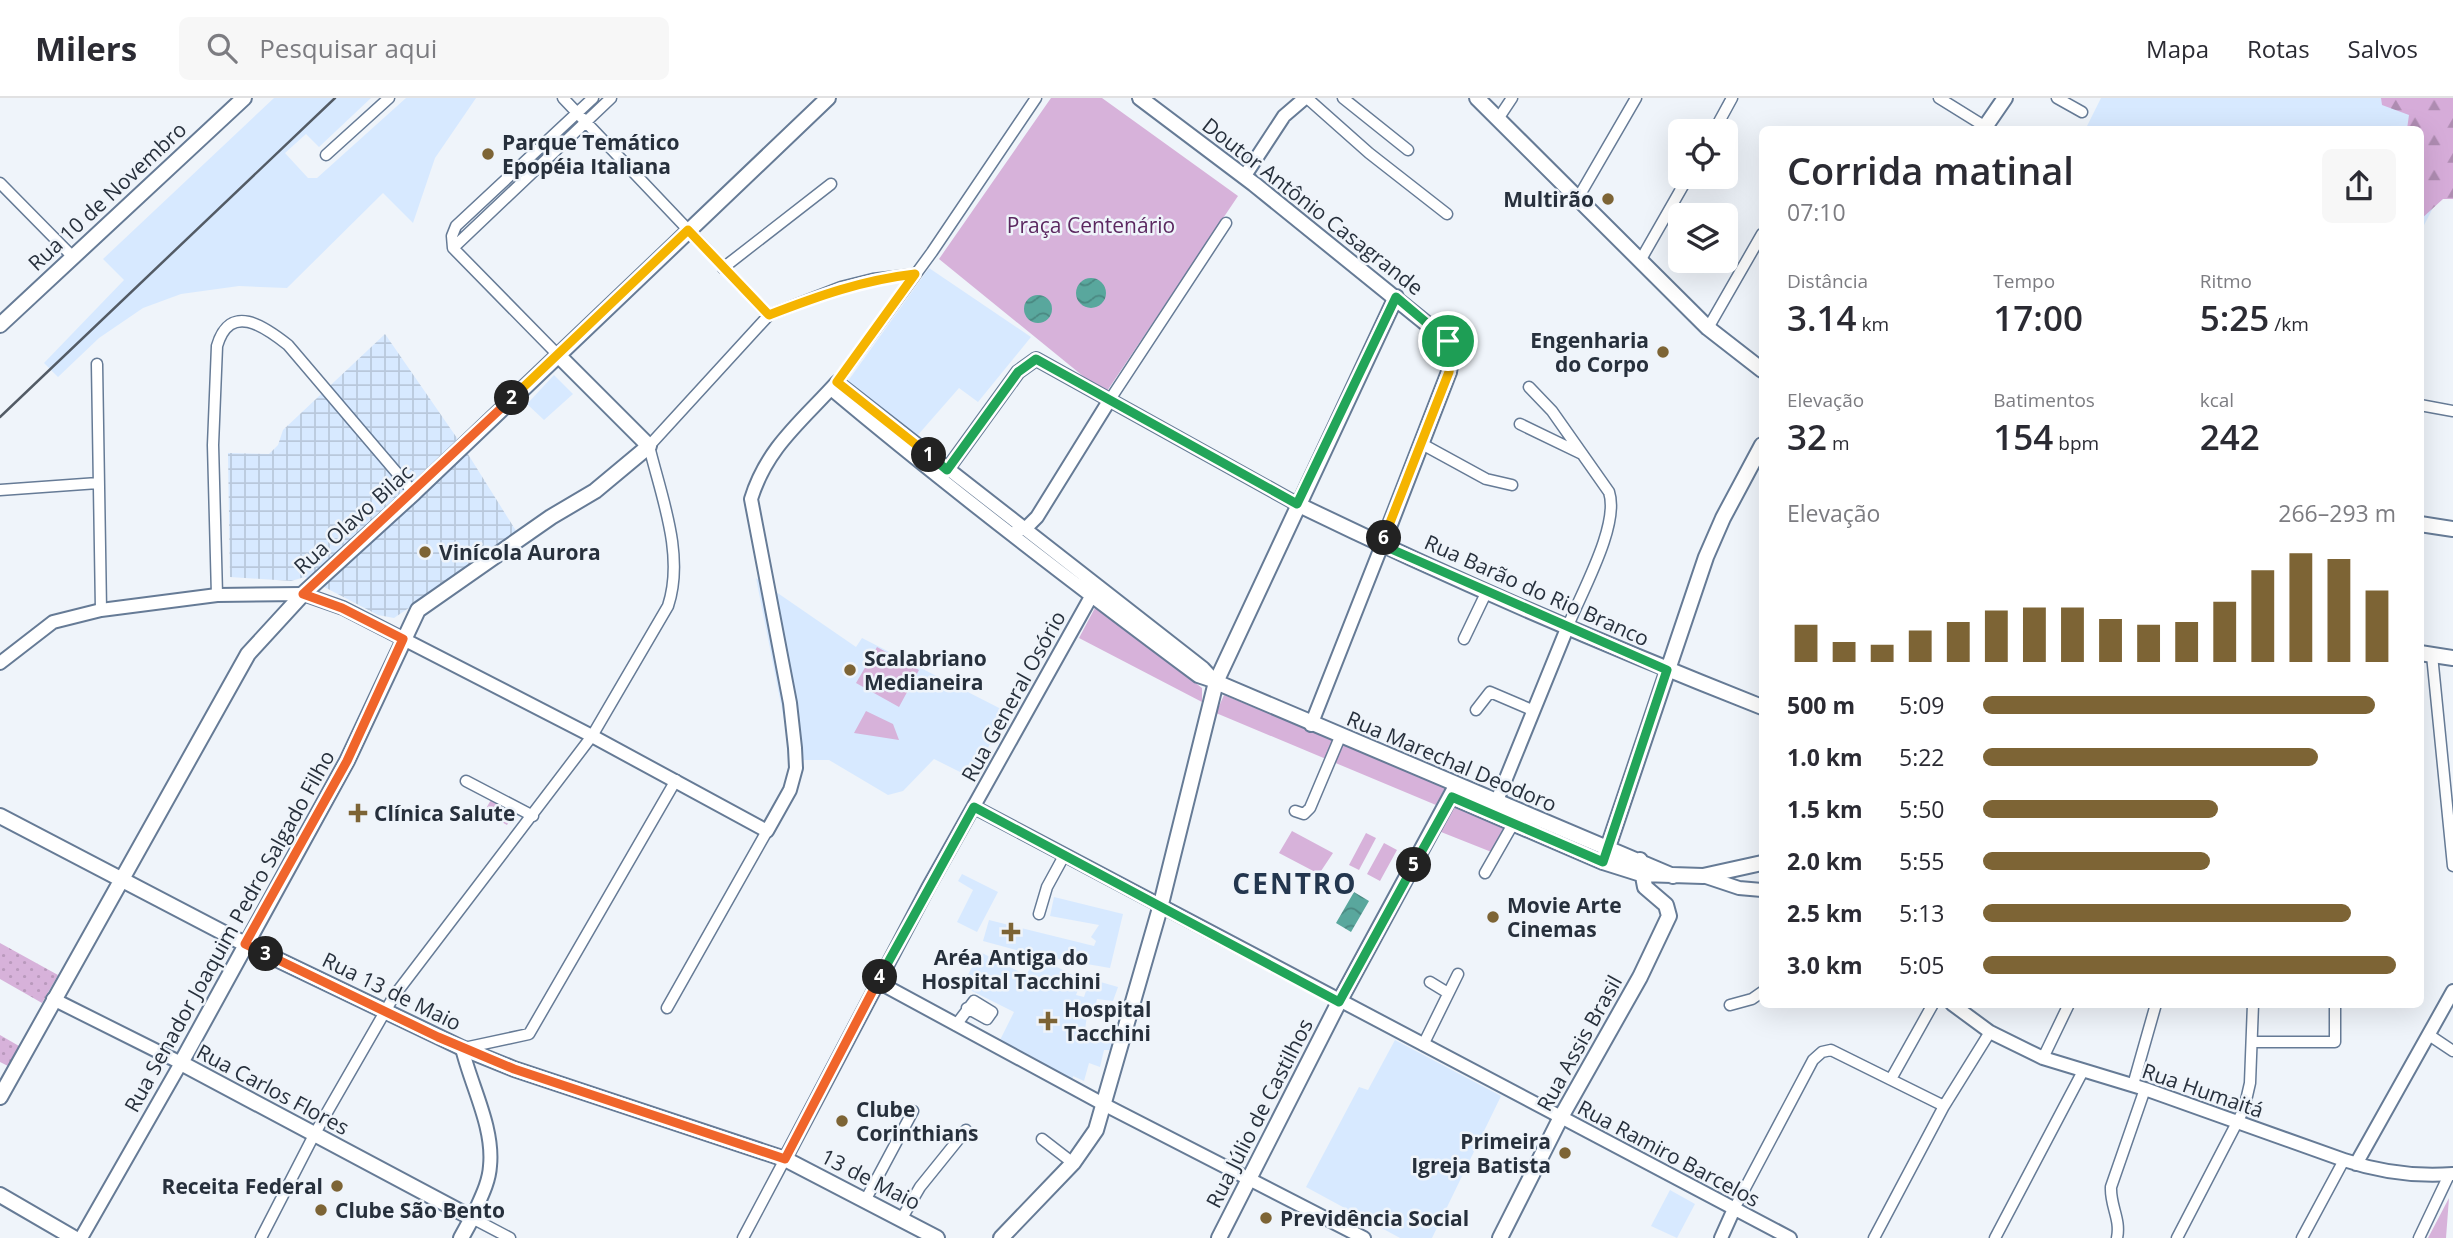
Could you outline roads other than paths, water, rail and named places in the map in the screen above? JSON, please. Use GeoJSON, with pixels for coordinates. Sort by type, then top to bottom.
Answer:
{"type":"FeatureCollection","features":[{"type":"Feature","properties":{"kind":"main road","name":"Rua 10 de Novembro"},"geometry":{"type":"LineString","coordinates":[[0,325],[244,98]]}},
{"type":"Feature","properties":{"kind":"main road","name":"Doutor Antônio Casagrande"},"geometry":{"type":"LineString","coordinates":[[1140,98],[1441,333],[1452,353],[1449,372],[1422,444]]}},
{"type":"Feature","properties":{"kind":"main road"},"geometry":{"type":"LineString","coordinates":[[1477,98],[1708,328],[1759,368]]}},
{"type":"Feature","properties":{"kind":"main road"},"geometry":{"type":"LineString","coordinates":[[1987,126],[2005,98]]}},
{"type":"Feature","properties":{"kind":"main road","name":"Rua Olavo Bilac"},"geometry":{"type":"LineString","coordinates":[[0,1097],[248,654],[303,594],[414,493],[823,100]]}},
{"type":"Feature","properties":{"kind":"main road"},"geometry":{"type":"LineString","coordinates":[[1001,1238],[1073,1163],[1096,1130],[1160,908],[1209,680],[1396,297]]}},
{"type":"Feature","properties":{"kind":"main road"},"geometry":{"type":"LineString","coordinates":[[557,354],[649,446]]}},
{"type":"Feature","properties":{"kind":"main road"},"geometry":{"type":"LineString","coordinates":[[1382,545],[1422,444]]}},
{"type":"Feature","properties":{"kind":"main road","name":"Rua Senador Joaquim Pedro Salgado Filho"},"geometry":{"type":"LineString","coordinates":[[181,1063],[347,761],[418,610],[433,596],[551,517],[595,491],[649,446]]}},
{"type":"Feature","properties":{"kind":"main road"},"geometry":{"type":"LineString","coordinates":[[1605,855],[1714,537],[1759,451]]}},
{"type":"Feature","properties":{"kind":"main road","name":"Rua Barão do Rio Branco"},"geometry":{"type":"LineString","coordinates":[[1297,504],[1382,545],[1667,670],[1759,706]]}},
{"type":"Feature","properties":{"kind":"main road"},"geometry":{"type":"LineString","coordinates":[[2424,525],[2453,529]]}},
{"type":"Feature","properties":{"kind":"main road"},"geometry":{"type":"LineString","coordinates":[[2426,654],[2453,658]]}},
{"type":"Feature","properties":{"kind":"main road","name":"Rua Marechal Deodoro"},"geometry":{"type":"LineString","coordinates":[[1209,680],[1340,737],[1513,824],[1605,855],[1673,876],[1703,876],[1759,864]]}},
{"type":"Feature","properties":{"kind":"main road","name":"Rua Marechal Deodoro"},"geometry":{"type":"LineString","coordinates":[[1454,792],[1496,803],[1605,855]]}},
{"type":"Feature","properties":{"kind":"main road","name":"Rua Júlio de Castilhos"},"geometry":{"type":"LineString","coordinates":[[1219,1238],[1339,1002],[1454,792]]}},
{"type":"Feature","properties":{"kind":"main road","name":"Rua 13 de Maio"},"geometry":{"type":"LineString","coordinates":[[0,816],[245,944],[462,1048],[514,1069],[785,1159]]}},
{"type":"Feature","properties":{"kind":"main road","name":"Rua Assis Brasil"},"geometry":{"type":"LineString","coordinates":[[1500,1238],[1561,1117],[1640,977],[1669,916],[1666,905],[1647,891],[1641,867]]}},
{"type":"Feature","properties":{"kind":"main road","name":"Rua Carlos Flores"},"geometry":{"type":"LineString","coordinates":[[181,1063],[472,1218]]}},
{"type":"Feature","properties":{"kind":"main road","name":"13 de Maio"},"geometry":{"type":"LineString","coordinates":[[785,1159],[937,1238]]}},
{"type":"Feature","properties":{"kind":"main road"},"geometry":{"type":"LineString","coordinates":[[0,1195],[74,1238]]}},
{"type":"Feature","properties":{"kind":"main road"},"geometry":{"type":"LineString","coordinates":[[461,1238],[472,1218]]}},
{"type":"Feature","properties":{"kind":"street"},"geometry":{"type":"LineString","coordinates":[[326,155],[389,98]]}},
{"type":"Feature","properties":{"kind":"street"},"geometry":{"type":"LineString","coordinates":[[563,98],[769,315]]}},
{"type":"Feature","properties":{"kind":"street"},"geometry":{"type":"LineString","coordinates":[[557,354],[453,247],[452,236],[456,226],[593,98]]}},
{"type":"Feature","properties":{"kind":"street"},"geometry":{"type":"LineString","coordinates":[[453,247],[611,98]]}},
{"type":"Feature","properties":{"kind":"street"},"geometry":{"type":"LineString","coordinates":[[667,1008],[790,790],[796,768],[790,704],[751,499],[759,474],[773,449],[834,386],[1036,98]]}},
{"type":"Feature","properties":{"kind":"street"},"geometry":{"type":"LineString","coordinates":[[1244,177],[1284,116],[1306,98],[1369,153],[1447,214]]}},
{"type":"Feature","properties":{"kind":"street"},"geometry":{"type":"LineString","coordinates":[[1343,98],[1408,150]]}},
{"type":"Feature","properties":{"kind":"street"},"geometry":{"type":"LineString","coordinates":[[1498,119],[1511,98]]}},
{"type":"Feature","properties":{"kind":"street"},"geometry":{"type":"LineString","coordinates":[[1578,198],[1636,98]]}},
{"type":"Feature","properties":{"kind":"street"},"geometry":{"type":"LineString","coordinates":[[1721,119],[1732,98]]}},
{"type":"Feature","properties":{"kind":"street"},"geometry":{"type":"LineString","coordinates":[[1939,98],[1983,126]]}},
{"type":"Feature","properties":{"kind":"street"},"geometry":{"type":"LineString","coordinates":[[2057,98],[2082,112]]}},
{"type":"Feature","properties":{"kind":"street"},"geometry":{"type":"LineString","coordinates":[[723,268],[831,184]]}},
{"type":"Feature","properties":{"kind":"street"},"geometry":{"type":"LineString","coordinates":[[2,189],[72,256]]}},
{"type":"Feature","properties":{"kind":"street"},"geometry":{"type":"LineString","coordinates":[[1640,261],[1681,189]]}},
{"type":"Feature","properties":{"kind":"street"},"geometry":{"type":"LineString","coordinates":[[488,195],[498,205]]}},
{"type":"Feature","properties":{"kind":"street"},"geometry":{"type":"LineString","coordinates":[[1025,529],[1037,517],[1109,401],[1226,223]]}},
{"type":"Feature","properties":{"kind":"street"},"geometry":{"type":"LineString","coordinates":[[1708,328],[1759,239]]}},
{"type":"Feature","properties":{"kind":"street"},"geometry":{"type":"LineString","coordinates":[[261,1238],[314,1135],[384,1011],[592,736],[668,606],[675,584],[675,560],[649,446],[769,315],[841,287],[873,279],[915,274]]}},
{"type":"Feature","properties":{"kind":"street"},"geometry":{"type":"LineString","coordinates":[[217,594],[213,445],[217,346],[221,332],[230,324],[247,320],[267,328],[288,345],[414,493]]}},
{"type":"Feature","properties":{"kind":"street","name":"Rua Barão do Rio Branco"},"geometry":{"type":"LineString","coordinates":[[944,475],[1018,372],[1030,361],[1042,361],[1109,401],[1297,504]]}},
{"type":"Feature","properties":{"kind":"street"},"geometry":{"type":"LineString","coordinates":[[97,365],[101,610]]}},
{"type":"Feature","properties":{"kind":"street"},"geometry":{"type":"LineString","coordinates":[[834,386],[944,475],[999,526],[1203,668],[1209,680]]}},
{"type":"Feature","properties":{"kind":"street"},"geometry":{"type":"LineString","coordinates":[[1496,803],[1609,526],[1613,505],[1609,492],[1552,411],[1528,387]]}},
{"type":"Feature","properties":{"kind":"street"},"geometry":{"type":"LineString","coordinates":[[2424,406],[2453,411]]}},
{"type":"Feature","properties":{"kind":"street"},"geometry":{"type":"LineString","coordinates":[[1520,424],[1582,455]]}},
{"type":"Feature","properties":{"kind":"street"},"geometry":{"type":"LineString","coordinates":[[1422,444],[1486,479],[1512,485]]}},
{"type":"Feature","properties":{"kind":"street"},"geometry":{"type":"LineString","coordinates":[[944,475],[1025,529],[1093,591]]}},
{"type":"Feature","properties":{"kind":"street"},"geometry":{"type":"LineString","coordinates":[[0,490],[98,483]]}},
{"type":"Feature","properties":{"kind":"street"},"geometry":{"type":"LineString","coordinates":[[999,526],[1025,529]]}},
{"type":"Feature","properties":{"kind":"street"},"geometry":{"type":"LineString","coordinates":[[1311,725],[1382,545]]}},
{"type":"Feature","properties":{"kind":"street","name":"Rua General Osório"},"geometry":{"type":"LineString","coordinates":[[785,1159],[878,982],[1093,591]]}},
{"type":"Feature","properties":{"kind":"street"},"geometry":{"type":"LineString","coordinates":[[1464,639],[1487,591]]}},
{"type":"Feature","properties":{"kind":"street"},"geometry":{"type":"LineString","coordinates":[[1,662],[53,622],[101,610],[217,594],[303,594],[342,608],[403,639],[676,780],[767,831]]}},
{"type":"Feature","properties":{"kind":"street"},"geometry":{"type":"LineString","coordinates":[[2426,654],[2453,866]]}},
{"type":"Feature","properties":{"kind":"street"},"geometry":{"type":"LineString","coordinates":[[1476,710],[1490,692],[1532,710]]}},
{"type":"Feature","properties":{"kind":"street"},"geometry":{"type":"LineString","coordinates":[[1295,811],[1304,814],[1310,808],[1340,737]]}},
{"type":"Feature","properties":{"kind":"street"},"geometry":{"type":"LineString","coordinates":[[466,780],[533,816]]}},
{"type":"Feature","properties":{"kind":"street"},"geometry":{"type":"LineString","coordinates":[[510,1238],[472,1218],[491,1167],[490,1144],[462,1048],[529,1034],[676,780]]}},
{"type":"Feature","properties":{"kind":"street","name":"Rua Ramiro Barcelos"},"geometry":{"type":"LineString","coordinates":[[974,807],[1065,854],[1160,908],[1790,1238]]}},
{"type":"Feature","properties":{"kind":"street"},"geometry":{"type":"LineString","coordinates":[[1485,873],[1513,824]]}},
{"type":"Feature","properties":{"kind":"street"},"geometry":{"type":"LineString","coordinates":[[1038,914],[1047,887],[1065,854]]}},
{"type":"Feature","properties":{"kind":"street"},"geometry":{"type":"LineString","coordinates":[[1703,876],[1739,888],[1759,890]]}},
{"type":"Feature","properties":{"kind":"street"},"geometry":{"type":"LineString","coordinates":[[1423,1045],[1458,974]]}},
{"type":"Feature","properties":{"kind":"street"},"geometry":{"type":"LineString","coordinates":[[878,982],[1105,1105],[1364,1238]]}},
{"type":"Feature","properties":{"kind":"street"},"geometry":{"type":"LineString","coordinates":[[1430,982],[1448,993]]}},
{"type":"Feature","properties":{"kind":"street"},"geometry":{"type":"LineString","coordinates":[[2302,1238],[2408,1072],[2453,991]]}},
{"type":"Feature","properties":{"kind":"street"},"geometry":{"type":"LineString","coordinates":[[1730,1004],[1752,999],[1759,994]]}},
{"type":"Feature","properties":{"kind":"street","name":"Rua Carlos Flores"},"geometry":{"type":"LineString","coordinates":[[53,999],[181,1063]]}},
{"type":"Feature","properties":{"kind":"street"},"geometry":{"type":"LineString","coordinates":[[956,1025],[967,1008]]}},
{"type":"Feature","properties":{"kind":"street"},"geometry":{"type":"LineString","coordinates":[[1891,1079],[1931,1008]]}},
{"type":"Feature","properties":{"kind":"street","name":"Rua Humaitá"},"geometry":{"type":"LineString","coordinates":[[1957,1008],[1990,1032],[2043,1058],[2139,1087],[2350,1162],[2412,1175],[2451,1175]]}},
{"type":"Feature","properties":{"kind":"street"},"geometry":{"type":"LineString","coordinates":[[2043,1058],[2067,1008]]}},
{"type":"Feature","properties":{"kind":"street"},"geometry":{"type":"LineString","coordinates":[[2117,1238],[2119,1222],[2112,1204],[2111,1187],[2139,1087],[2155,1008]]}},
{"type":"Feature","properties":{"kind":"street"},"geometry":{"type":"LineString","coordinates":[[2177,1238],[2238,1121],[2250,1083],[2253,1008]]}},
{"type":"Feature","properties":{"kind":"street"},"geometry":{"type":"LineString","coordinates":[[2252,1042],[2335,1042],[2336,1008]]}},
{"type":"Feature","properties":{"kind":"street"},"geometry":{"type":"LineString","coordinates":[[1874,1238],[1944,1106],[1990,1032]]}},
{"type":"Feature","properties":{"kind":"street"},"geometry":{"type":"LineString","coordinates":[[2426,1040],[2453,1051]]}},
{"type":"Feature","properties":{"kind":"street"},"geometry":{"type":"LineString","coordinates":[[1721,1238],[1814,1059],[1822,1052],[1831,1050],[1944,1106]]}},
{"type":"Feature","properties":{"kind":"street","name":"Rua Senador Joaquim Pedro Salgado Filho"},"geometry":{"type":"LineString","coordinates":[[80,1238],[181,1063]]}},
{"type":"Feature","properties":{"kind":"street"},"geometry":{"type":"LineString","coordinates":[[1995,1238],[2083,1071]]}},
{"type":"Feature","properties":{"kind":"street"},"geometry":{"type":"LineString","coordinates":[[866,1199],[913,1111]]}},
{"type":"Feature","properties":{"kind":"street"},"geometry":{"type":"LineString","coordinates":[[902,1218],[920,1187],[966,1130]]}},
{"type":"Feature","properties":{"kind":"street"},"geometry":{"type":"LineString","coordinates":[[1042,1139],[1073,1163]]}},
{"type":"Feature","properties":{"kind":"street"},"geometry":{"type":"LineString","coordinates":[[743,1238],[785,1159]]}},
{"type":"Feature","properties":{"kind":"street"},"geometry":{"type":"LineString","coordinates":[[2419,1238],[2451,1175]]}},
{"type":"Feature","properties":{"kind":"water"},"geometry":{"type":"Polygon","coordinates":[[[1091,278],[1102,282],[1106,293],[1102,304],[1091,308],[1080,304],[1076,293],[1080,282],[1091,278]]]}},
{"type":"Feature","properties":{"kind":"water"},"geometry":{"type":"Polygon","coordinates":[[[1038,295],[1048,299],[1052,309],[1048,319],[1038,323],[1028,319],[1024,309],[1028,299],[1038,295]]]}},
{"type":"Feature","properties":{"kind":"water"},"geometry":{"type":"Polygon","coordinates":[[[1354,892],[1369,901],[1351,932],[1336,923],[1354,892]]]}},
{"type":"Feature","properties":{"kind":"railway"},"geometry":{"type":"LineString","coordinates":[[0,417],[335,98]]}},
{"type":"Feature","properties":{"kind":"place","name":"Parque Temático Epopéia Italiana"},"geometry":{"type":"Point","coordinates":[488,154]}},
{"type":"Feature","properties":{"kind":"place","name":"Multirão"},"geometry":{"type":"Point","coordinates":[1608,199]}},
{"type":"Feature","properties":{"kind":"place","name":"Engenharia do Corpo"},"geometry":{"type":"Point","coordinates":[1663,352]}},
{"type":"Feature","properties":{"kind":"place","name":"Vinícola Aurora"},"geometry":{"type":"Point","coordinates":[425,552]}},
{"type":"Feature","properties":{"kind":"place","name":"Scalabriano Medianeira"},"geometry":{"type":"Point","coordinates":[850,670]}},
{"type":"Feature","properties":{"kind":"place","name":"Clínica Salute"},"geometry":{"type":"Point","coordinates":[358,813]}},
{"type":"Feature","properties":{"kind":"place","name":"Movie Arte Cinemas"},"geometry":{"type":"Point","coordinates":[1493,917]}},
{"type":"Feature","properties":{"kind":"place","name":"Aréa Antiga do Hospital Tacchini"},"geometry":{"type":"Point","coordinates":[1011,932]}},
{"type":"Feature","properties":{"kind":"place","name":"Hospital Tacchini"},"geometry":{"type":"Point","coordinates":[1048,1021]}},
{"type":"Feature","properties":{"kind":"place","name":"Clube Corinthians"},"geometry":{"type":"Point","coordinates":[842,1121]}},
{"type":"Feature","properties":{"kind":"place","name":"Primeira Igreja Batista"},"geometry":{"type":"Point","coordinates":[1565,1153]}},
{"type":"Feature","properties":{"kind":"place","name":"Receita Federal"},"geometry":{"type":"Point","coordinates":[337,1186]}},
{"type":"Feature","properties":{"kind":"place","name":"Clube São Bento"},"geometry":{"type":"Point","coordinates":[321,1210]}},
{"type":"Feature","properties":{"kind":"place","name":"Previdência Social"},"geometry":{"type":"Point","coordinates":[1266,1218]}},
{"type":"Feature","properties":{"kind":"district","name":"CENTRO"},"geometry":{"type":"Point","coordinates":[1295,883]}},
{"type":"Feature","properties":{"kind":"park label","name":"Praça Centenário"},"geometry":{"type":"Point","coordinates":[1091,225]}}]}
